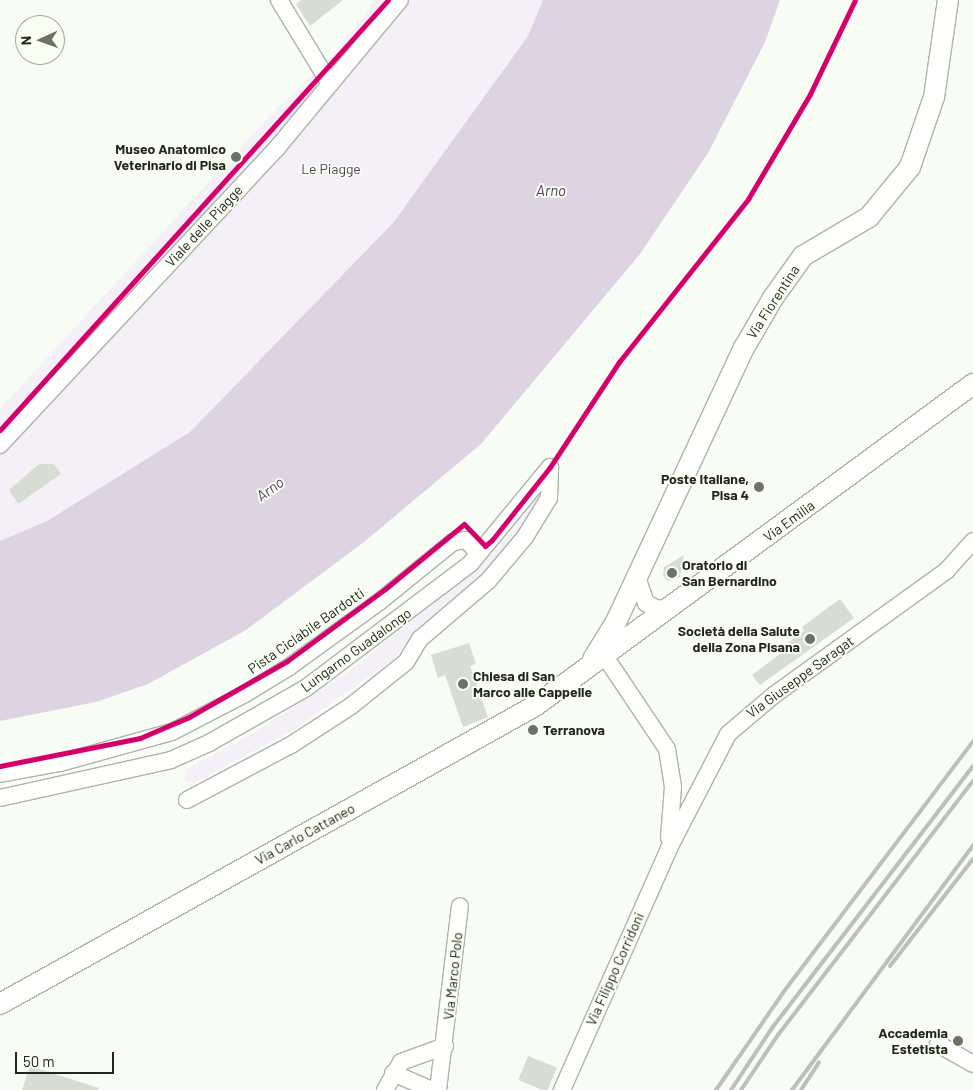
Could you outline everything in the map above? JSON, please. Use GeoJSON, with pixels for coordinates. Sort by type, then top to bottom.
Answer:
{"type":"FeatureCollection","features":[{"type":"Feature","properties":{"kind":"main road","name":"Via Fiorentina"},"geometry":{"type":"LineString","coordinates":[[598,659],[744,348],[773,298],[804,256],[869,217],[910,167],[934,97],[948,0]]}},
{"type":"Feature","properties":{"kind":"main road","name":"Via Emilia"},"geometry":{"type":"LineString","coordinates":[[598,659],[971,388]]}},
{"type":"Feature","properties":{"kind":"main road","name":"Via Carlo Cattaneo"},"geometry":{"type":"LineString","coordinates":[[0,1004],[535,706],[598,659]]}},
{"type":"Feature","properties":{"kind":"street"},"geometry":{"type":"LineString","coordinates":[[279,0],[330,84]]}},
{"type":"Feature","properties":{"kind":"street","name":"Viale delle Piagge"},"geometry":{"type":"LineString","coordinates":[[0,445],[277,148],[400,0]]}},
{"type":"Feature","properties":{"kind":"street","name":"Lungarno Guadalongo"},"geometry":{"type":"LineString","coordinates":[[0,798],[64,786],[171,760],[209,743],[322,678],[471,562],[477,552],[492,540],[550,466],[552,489],[544,508],[512,555],[475,593],[420,639],[406,662],[351,706],[291,745],[187,800]]}},
{"type":"Feature","properties":{"kind":"street","name":"Lungarno Guadalongo"},"geometry":{"type":"LineString","coordinates":[[0,774],[60,763],[165,735],[245,694],[289,666],[379,602],[453,542],[466,540],[477,552]]}},
{"type":"Feature","properties":{"kind":"street","name":"Via Giuseppe Saragat"},"geometry":{"type":"LineString","coordinates":[[668,848],[717,751],[734,727],[947,570],[973,541]]}},
{"type":"Feature","properties":{"kind":"street"},"geometry":{"type":"LineString","coordinates":[[637,578],[646,603],[658,609],[670,607]]}},
{"type":"Feature","properties":{"kind":"street"},"geometry":{"type":"LineString","coordinates":[[598,659],[667,749],[673,788],[668,848]]}},
{"type":"Feature","properties":{"kind":"street"},"geometry":{"type":"LineString","coordinates":[[165,735],[171,760]]}},
{"type":"Feature","properties":{"kind":"street"},"geometry":{"type":"LineString","coordinates":[[60,763],[64,786]]}},
{"type":"Feature","properties":{"kind":"street","name":"Via Filippo Corridoni"},"geometry":{"type":"LineString","coordinates":[[562,1090],[668,848]]}},
{"type":"Feature","properties":{"kind":"street","name":"Via Marco Polo"},"geometry":{"type":"LineString","coordinates":[[438,1090],[445,1046],[460,906]]}},
{"type":"Feature","properties":{"kind":"street"},"geometry":{"type":"LineString","coordinates":[[938,1044],[973,1064]]}},
{"type":"Feature","properties":{"kind":"street"},"geometry":{"type":"LineString","coordinates":[[385,1090],[393,1072],[409,1057],[445,1046]]}},
{"type":"Feature","properties":{"kind":"street"},"geometry":{"type":"LineString","coordinates":[[393,1072],[432,1090]]}},
{"type":"Feature","properties":{"kind":"green space","name":"Le Piagge"},"geometry":{"type":"Polygon","coordinates":[[[376,0],[543,0],[528,36],[393,223],[190,432],[47,521],[0,541],[0,409],[273,112],[334,54],[376,0]]]}},
{"type":"Feature","properties":{"kind":"green space"},"geometry":{"type":"Polygon","coordinates":[[[542,487],[535,509],[498,566],[409,639],[395,658],[295,729],[194,783],[185,780],[187,769],[247,737],[348,672],[474,572],[517,528],[542,487]]]}},
{"type":"Feature","properties":{"kind":"water","name":"Arno"},"geometry":{"type":"Polygon","coordinates":[[[543,0],[780,0],[765,42],[708,153],[640,254],[481,444],[364,542],[246,630],[148,684],[96,702],[0,721],[0,541],[47,521],[190,432],[393,223],[528,36],[543,0]]]}},
{"type":"Feature","properties":{"kind":"building"},"geometry":{"type":"Polygon","coordinates":[[[301,0],[343,0],[310,26],[296,4],[301,0]]]}},
{"type":"Feature","properties":{"kind":"building"},"geometry":{"type":"Polygon","coordinates":[[[39,464],[54,464],[61,474],[18,504],[9,490],[39,464]]]}},
{"type":"Feature","properties":{"kind":"building","name":"Oratorio di San Bernardino"},"geometry":{"type":"Polygon","coordinates":[[[684,555],[680,577],[668,581],[663,576],[664,567],[684,555]]]}},
{"type":"Feature","properties":{"kind":"building","name":"Società della Salute della Zona Pisana"},"geometry":{"type":"Polygon","coordinates":[[[840,599],[854,618],[760,685],[752,675],[784,651],[781,648],[804,631],[802,627],[840,599]]]}},
{"type":"Feature","properties":{"kind":"building","name":"Chiesa di San Marco alle Cappelle"},"geometry":{"type":"Polygon","coordinates":[[[469,643],[476,664],[470,666],[488,717],[463,727],[445,675],[438,678],[431,655],[469,643]]]}},
{"type":"Feature","properties":{"kind":"building"},"geometry":{"type":"Polygon","coordinates":[[[528,1056],[557,1068],[548,1090],[543,1090],[518,1080],[528,1056]]]}},
{"type":"Feature","properties":{"kind":"building"},"geometry":{"type":"Polygon","coordinates":[[[30,1066],[99,1088],[98,1090],[22,1090],[30,1066]]]}},
{"type":"Feature","properties":{"kind":"railway"},"geometry":{"type":"LineString","coordinates":[[716,1090],[785,990],[973,741]]}},
{"type":"Feature","properties":{"kind":"railway"},"geometry":{"type":"LineString","coordinates":[[731,1090],[772,1028],[973,766]]}},
{"type":"Feature","properties":{"kind":"railway"},"geometry":{"type":"LineString","coordinates":[[741,1090],[778,1035],[973,781]]}},
{"type":"Feature","properties":{"kind":"railway"},"geometry":{"type":"LineString","coordinates":[[792,1090],[973,845]]}},
{"type":"Feature","properties":{"kind":"railway"},"geometry":{"type":"LineString","coordinates":[[890,966],[973,859]]}},
{"type":"Feature","properties":{"kind":"railway"},"geometry":{"type":"LineString","coordinates":[[801,1090],[819,1062]]}},
{"type":"Feature","properties":{"kind":"cycle path"},"geometry":{"type":"LineString","coordinates":[[0,430],[388,0]]}},
{"type":"Feature","properties":{"kind":"cycle path","name":"Pista Ciclabile Bardotti"},"geometry":{"type":"LineString","coordinates":[[0,766],[140,738],[189,717],[287,661],[385,589],[464,524],[485,546],[492,540],[550,467],[619,362],[748,199],[810,94],[855,0]]}},
{"type":"Feature","properties":{"kind":"place","name":"Museo Anatomico Veterinario di Pisa"},"geometry":{"type":"Point","coordinates":[236,157]}},
{"type":"Feature","properties":{"kind":"place","name":"Poste Italiane, Pisa 4"},"geometry":{"type":"Point","coordinates":[759,487]}},
{"type":"Feature","properties":{"kind":"place","name":"Oratorio di San Bernardino"},"geometry":{"type":"Point","coordinates":[672,573]}},
{"type":"Feature","properties":{"kind":"place","name":"Società della Salute della Zona Pisana"},"geometry":{"type":"Point","coordinates":[810,639]}},
{"type":"Feature","properties":{"kind":"place","name":"Chiesa di San Marco alle Cappelle"},"geometry":{"type":"Point","coordinates":[463,684]}},
{"type":"Feature","properties":{"kind":"place","name":"Terranova"},"geometry":{"type":"Point","coordinates":[533,730]}},
{"type":"Feature","properties":{"kind":"place","name":"Accademia Estetista"},"geometry":{"type":"Point","coordinates":[958,1041]}}]}
